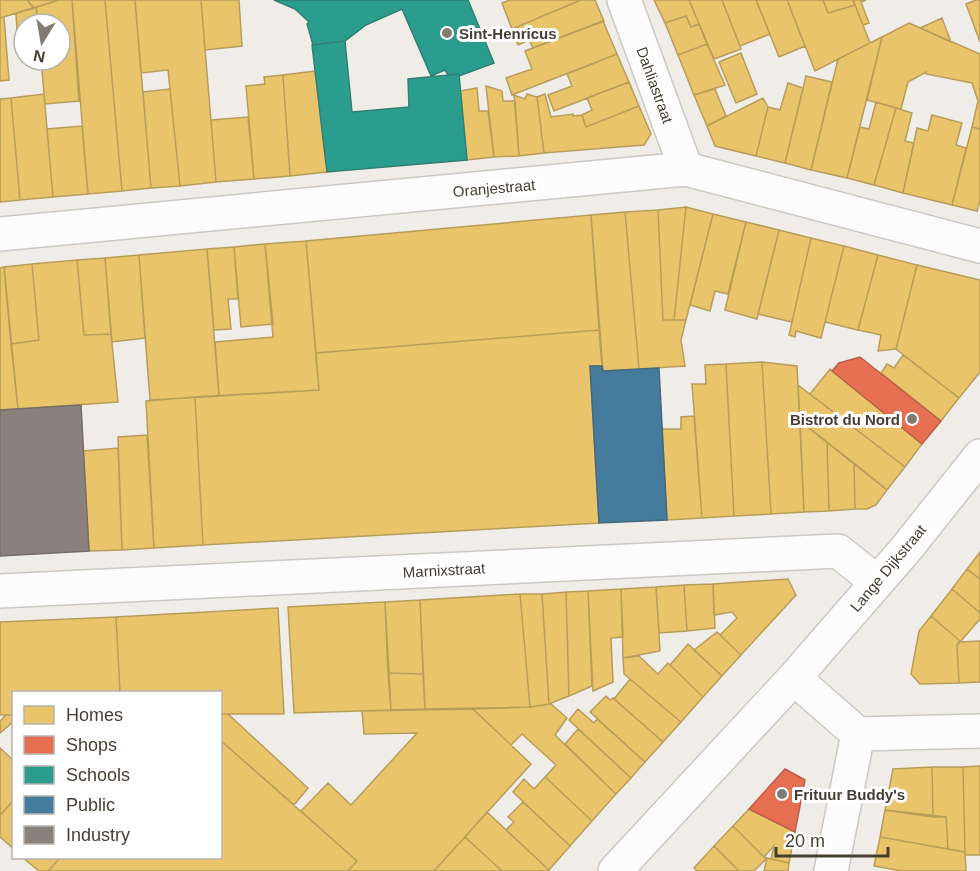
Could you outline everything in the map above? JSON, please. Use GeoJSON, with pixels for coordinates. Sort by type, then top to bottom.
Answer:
{"type":"FeatureCollection","features":[{"type":"Feature","properties":{"kind":"street","name":"Dahliastraat"},"geometry":{"type":"LineString","coordinates":[[624,0],[686,170]]}},
{"type":"Feature","properties":{"kind":"street","name":"Oranjestraat"},"geometry":{"type":"LineString","coordinates":[[0,234],[686,170],[980,246]]}},
{"type":"Feature","properties":{"kind":"street","name":"Lange Dijkstraat"},"geometry":{"type":"LineString","coordinates":[[615,871],[794,678],[877,582],[980,456]]}},
{"type":"Feature","properties":{"kind":"street","name":"Marnixstraat"},"geometry":{"type":"LineString","coordinates":[[0,591],[838,551],[877,582]]}},
{"type":"Feature","properties":{"kind":"street"},"geometry":{"type":"LineString","coordinates":[[794,678],[858,734],[980,731]]}},
{"type":"Feature","properties":{"kind":"street"},"geometry":{"type":"LineString","coordinates":[[831,871],[858,734]]}},
{"type":"Feature","properties":{"kind":"building: Homes"},"geometry":{"type":"Polygon","coordinates":[[[0,0],[27,0],[34,8],[12,12],[12,14],[0,18],[0,0]]]}},
{"type":"Feature","properties":{"kind":"building: Homes"},"geometry":{"type":"Polygon","coordinates":[[[27,0],[56,0],[56,1],[34,8],[27,0]]]}},
{"type":"Feature","properties":{"kind":"building: Homes"},"geometry":{"type":"Polygon","coordinates":[[[59,0],[72,0],[79,101],[45,104],[42,72],[72,72],[72,12],[37,12],[36,7],[59,0]]]}},
{"type":"Feature","properties":{"kind":"building: Homes"},"geometry":{"type":"Polygon","coordinates":[[[72,0],[105,0],[122,191],[88,194],[72,0]]]}},
{"type":"Feature","properties":{"kind":"building: Homes"},"geometry":{"type":"Polygon","coordinates":[[[105,0],[135,0],[151,188],[122,191],[105,0]]]}},
{"type":"Feature","properties":{"kind":"building: Homes"},"geometry":{"type":"Polygon","coordinates":[[[135,0],[201,0],[216,182],[180,186],[168,70],[141,73],[135,0]]]}},
{"type":"Feature","properties":{"kind":"building: Homes"},"geometry":{"type":"Polygon","coordinates":[[[201,0],[239,0],[242,46],[205,50],[201,0]]]}},
{"type":"Feature","properties":{"kind":"building: Homes"},"geometry":{"type":"Polygon","coordinates":[[[510,0],[581,0],[512,29],[502,3],[510,0]]]}},
{"type":"Feature","properties":{"kind":"building: Homes"},"geometry":{"type":"Polygon","coordinates":[[[581,0],[595,0],[604,21],[533,48],[529,40],[518,45],[512,29],[581,0]]]}},
{"type":"Feature","properties":{"kind":"building: Homes"},"geometry":{"type":"Polygon","coordinates":[[[654,0],[689,0],[699,24],[691,27],[686,16],[665,23],[654,0]]]}},
{"type":"Feature","properties":{"kind":"building: Homes"},"geometry":{"type":"Polygon","coordinates":[[[689,0],[722,0],[741,49],[714,59],[689,0]]]}},
{"type":"Feature","properties":{"kind":"building: Homes"},"geometry":{"type":"Polygon","coordinates":[[[722,0],[756,0],[770,34],[740,46],[722,0]]]}},
{"type":"Feature","properties":{"kind":"building: Homes"},"geometry":{"type":"Polygon","coordinates":[[[756,0],[787,0],[805,46],[779,57],[756,0]]]}},
{"type":"Feature","properties":{"kind":"building: Homes"},"geometry":{"type":"Polygon","coordinates":[[[787,0],[823,0],[828,13],[855,5],[870,43],[815,71],[787,0]]]}},
{"type":"Feature","properties":{"kind":"building: Homes"},"geometry":{"type":"Polygon","coordinates":[[[823,0],[853,0],[855,5],[828,13],[823,0]]]}},
{"type":"Feature","properties":{"kind":"building: Homes"},"geometry":{"type":"Polygon","coordinates":[[[853,0],[866,0],[861,2],[869,23],[863,25],[853,0]]]}},
{"type":"Feature","properties":{"kind":"building: Homes"},"geometry":{"type":"Polygon","coordinates":[[[980,0],[980,42],[966,4],[980,0]]]}},
{"type":"Feature","properties":{"kind":"building: Homes"},"geometry":{"type":"Polygon","coordinates":[[[36,7],[37,12],[19,12],[36,7]]]}},
{"type":"Feature","properties":{"kind":"building: Homes"},"geometry":{"type":"Polygon","coordinates":[[[686,16],[691,27],[699,24],[707,44],[678,55],[665,23],[686,16]]]}},
{"type":"Feature","properties":{"kind":"building: Homes"},"geometry":{"type":"Polygon","coordinates":[[[4,17],[9,80],[0,81],[0,18],[4,17]]]}},
{"type":"Feature","properties":{"kind":"building: Homes"},"geometry":{"type":"Polygon","coordinates":[[[942,18],[951,42],[920,28],[942,18]]]}},
{"type":"Feature","properties":{"kind":"building: Homes"},"geometry":{"type":"Polygon","coordinates":[[[603,21],[617,54],[512,95],[506,78],[532,69],[525,51],[603,21]]]}},
{"type":"Feature","properties":{"kind":"building: Homes"},"geometry":{"type":"Polygon","coordinates":[[[909,23],[980,54],[980,129],[972,127],[978,101],[972,83],[926,74],[926,72],[908,82],[901,109],[867,100],[882,37],[909,23]]]}},
{"type":"Feature","properties":{"kind":"building: Homes"},"geometry":{"type":"Polygon","coordinates":[[[882,37],[847,178],[811,170],[838,59],[882,37]]]}},
{"type":"Feature","properties":{"kind":"building: Homes"},"geometry":{"type":"Polygon","coordinates":[[[707,44],[725,85],[694,95],[678,55],[707,44]]]}},
{"type":"Feature","properties":{"kind":"building: Homes"},"geometry":{"type":"Polygon","coordinates":[[[741,53],[757,94],[736,103],[719,62],[741,53]]]}},
{"type":"Feature","properties":{"kind":"building: Homes"},"geometry":{"type":"Polygon","coordinates":[[[617,54],[629,82],[554,111],[548,95],[572,86],[567,74],[617,54]]]}},
{"type":"Feature","properties":{"kind":"building: Homes"},"geometry":{"type":"Polygon","coordinates":[[[315,71],[327,172],[290,176],[283,75],[315,71]]]}},
{"type":"Feature","properties":{"kind":"building: Homes"},"geometry":{"type":"Polygon","coordinates":[[[283,75],[290,176],[254,179],[246,86],[265,84],[264,77],[283,75]]]}},
{"type":"Feature","properties":{"kind":"building: Homes"},"geometry":{"type":"Polygon","coordinates":[[[806,76],[832,82],[811,170],[785,163],[806,76]]]}},
{"type":"Feature","properties":{"kind":"building: Homes"},"geometry":{"type":"Polygon","coordinates":[[[629,82],[639,106],[586,127],[582,115],[592,110],[587,98],[629,82]]]}},
{"type":"Feature","properties":{"kind":"building: Homes"},"geometry":{"type":"Polygon","coordinates":[[[788,83],[803,88],[785,163],[756,156],[768,107],[780,110],[788,83]]]}},
{"type":"Feature","properties":{"kind":"building: Homes"},"geometry":{"type":"Polygon","coordinates":[[[486,86],[502,91],[503,101],[515,101],[519,156],[494,157],[486,86]]]}},
{"type":"Feature","properties":{"kind":"building: Homes"},"geometry":{"type":"Polygon","coordinates":[[[477,88],[479,111],[488,111],[494,157],[467,160],[460,91],[477,88]]]}},
{"type":"Feature","properties":{"kind":"building: Homes"},"geometry":{"type":"Polygon","coordinates":[[[170,89],[180,186],[151,188],[143,92],[170,89]]]}},
{"type":"Feature","properties":{"kind":"building: Homes"},"geometry":{"type":"Polygon","coordinates":[[[715,89],[726,116],[707,126],[694,95],[715,89]]]}},
{"type":"Feature","properties":{"kind":"building: Homes"},"geometry":{"type":"Polygon","coordinates":[[[44,94],[53,197],[20,200],[11,98],[44,94]]]}},
{"type":"Feature","properties":{"kind":"building: Homes"},"geometry":{"type":"Polygon","coordinates":[[[527,94],[537,97],[544,153],[519,156],[514,95],[525,99],[527,94]]]}},
{"type":"Feature","properties":{"kind":"building: Homes"},"geometry":{"type":"Polygon","coordinates":[[[545,94],[551,117],[582,115],[586,127],[639,106],[651,134],[644,145],[544,153],[537,97],[545,94]]]}},
{"type":"Feature","properties":{"kind":"building: Homes"},"geometry":{"type":"Polygon","coordinates":[[[11,98],[20,200],[0,202],[0,99],[11,98]]]}},
{"type":"Feature","properties":{"kind":"building: Homes"},"geometry":{"type":"Polygon","coordinates":[[[763,98],[768,107],[756,156],[715,146],[707,126],[763,98]]]}},
{"type":"Feature","properties":{"kind":"building: Homes"},"geometry":{"type":"Polygon","coordinates":[[[876,102],[896,108],[874,185],[847,178],[860,127],[869,129],[876,102]]]}},
{"type":"Feature","properties":{"kind":"building: Homes"},"geometry":{"type":"Polygon","coordinates":[[[896,108],[912,113],[905,141],[914,143],[903,193],[874,185],[896,108]]]}},
{"type":"Feature","properties":{"kind":"building: Homes"},"geometry":{"type":"Polygon","coordinates":[[[932,115],[962,123],[956,145],[966,148],[952,205],[903,193],[917,128],[928,131],[932,115]]]}},
{"type":"Feature","properties":{"kind":"building: Homes"},"geometry":{"type":"Polygon","coordinates":[[[248,117],[254,179],[216,182],[211,120],[248,117]]]}},
{"type":"Feature","properties":{"kind":"building: Homes"},"geometry":{"type":"Polygon","coordinates":[[[82,126],[88,194],[53,197],[47,129],[82,126]]]}},
{"type":"Feature","properties":{"kind":"building: Homes"},"geometry":{"type":"Polygon","coordinates":[[[972,127],[980,129],[980,201],[977,211],[952,205],[972,127]]]}},
{"type":"Feature","properties":{"kind":"building: Homes"},"geometry":{"type":"Polygon","coordinates":[[[686,207],[713,214],[686,320],[674,320],[686,207]]]}},
{"type":"Feature","properties":{"kind":"building: Homes"},"geometry":{"type":"Polygon","coordinates":[[[686,207],[674,320],[663,320],[658,210],[686,207]]]}},
{"type":"Feature","properties":{"kind":"building: Homes"},"geometry":{"type":"Polygon","coordinates":[[[658,210],[663,320],[686,320],[681,340],[685,366],[639,369],[625,212],[658,210]]]}},
{"type":"Feature","properties":{"kind":"building: Homes"},"geometry":{"type":"Polygon","coordinates":[[[625,212],[639,369],[603,371],[591,215],[625,212]]]}},
{"type":"Feature","properties":{"kind":"building: Homes"},"geometry":{"type":"Polygon","coordinates":[[[713,214],[746,222],[728,294],[715,291],[710,311],[690,305],[713,214]]]}},
{"type":"Feature","properties":{"kind":"building: Homes"},"geometry":{"type":"Polygon","coordinates":[[[591,215],[599,330],[316,353],[306,241],[591,215]]]}},
{"type":"Feature","properties":{"kind":"building: Homes"},"geometry":{"type":"Polygon","coordinates":[[[746,222],[779,230],[757,319],[725,310],[746,222]]]}},
{"type":"Feature","properties":{"kind":"building: Homes"},"geometry":{"type":"Polygon","coordinates":[[[779,230],[811,238],[792,322],[758,314],[779,230]]]}},
{"type":"Feature","properties":{"kind":"building: Homes"},"geometry":{"type":"Polygon","coordinates":[[[811,238],[844,246],[821,338],[796,331],[795,337],[789,335],[811,238]]]}},
{"type":"Feature","properties":{"kind":"building: Homes"},"geometry":{"type":"Polygon","coordinates":[[[306,241],[319,390],[219,396],[215,342],[273,337],[265,244],[306,241]]]}},
{"type":"Feature","properties":{"kind":"building: Homes"},"geometry":{"type":"Polygon","coordinates":[[[265,244],[273,324],[241,327],[234,247],[265,244]]]}},
{"type":"Feature","properties":{"kind":"building: Homes"},"geometry":{"type":"Polygon","coordinates":[[[844,246],[878,255],[858,330],[825,322],[844,246]]]}},
{"type":"Feature","properties":{"kind":"building: Homes"},"geometry":{"type":"Polygon","coordinates":[[[234,247],[238,299],[228,299],[231,329],[214,330],[207,249],[234,247]]]}},
{"type":"Feature","properties":{"kind":"building: Homes"},"geometry":{"type":"Polygon","coordinates":[[[207,249],[219,396],[150,400],[139,255],[207,249]]]}},
{"type":"Feature","properties":{"kind":"building: Homes"},"geometry":{"type":"Polygon","coordinates":[[[139,255],[145,338],[112,342],[105,258],[139,255]]]}},
{"type":"Feature","properties":{"kind":"building: Homes"},"geometry":{"type":"Polygon","coordinates":[[[878,255],[917,265],[896,349],[878,351],[881,335],[858,330],[878,255]]]}},
{"type":"Feature","properties":{"kind":"building: Homes"},"geometry":{"type":"Polygon","coordinates":[[[105,258],[111,334],[84,335],[77,260],[105,258]]]}},
{"type":"Feature","properties":{"kind":"building: Homes"},"geometry":{"type":"Polygon","coordinates":[[[77,260],[84,335],[111,334],[118,402],[18,409],[11,344],[39,340],[32,264],[77,260]]]}},
{"type":"Feature","properties":{"kind":"building: Homes"},"geometry":{"type":"Polygon","coordinates":[[[32,264],[39,340],[11,344],[4,267],[32,264]]]}},
{"type":"Feature","properties":{"kind":"building: Homes"},"geometry":{"type":"Polygon","coordinates":[[[917,265],[980,280],[980,372],[959,398],[896,349],[917,265]]]}},
{"type":"Feature","properties":{"kind":"building: Homes"},"geometry":{"type":"Polygon","coordinates":[[[4,267],[18,409],[0,410],[0,268],[4,267]]]}},
{"type":"Feature","properties":{"kind":"building: Homes"},"geometry":{"type":"Polygon","coordinates":[[[599,330],[602,366],[590,366],[599,523],[203,545],[195,397],[319,390],[316,353],[599,330]]]}},
{"type":"Feature","properties":{"kind":"building: Homes"},"geometry":{"type":"Polygon","coordinates":[[[903,355],[959,398],[941,421],[881,373],[887,364],[894,368],[903,355]]]}},
{"type":"Feature","properties":{"kind":"building: Homes"},"geometry":{"type":"Polygon","coordinates":[[[762,362],[771,514],[734,516],[726,364],[762,362]]]}},
{"type":"Feature","properties":{"kind":"building: Homes"},"geometry":{"type":"Polygon","coordinates":[[[762,362],[797,366],[804,512],[771,514],[762,362]]]}},
{"type":"Feature","properties":{"kind":"building: Homes"},"geometry":{"type":"Polygon","coordinates":[[[726,364],[734,516],[702,518],[692,384],[706,384],[705,365],[726,364]]]}},
{"type":"Feature","properties":{"kind":"building: Homes"},"geometry":{"type":"Polygon","coordinates":[[[830,369],[922,444],[905,467],[810,394],[830,369]]]}},
{"type":"Feature","properties":{"kind":"building: Homes"},"geometry":{"type":"Polygon","coordinates":[[[798,385],[905,467],[887,490],[800,421],[798,385]]]}},
{"type":"Feature","properties":{"kind":"building: Homes"},"geometry":{"type":"Polygon","coordinates":[[[195,397],[203,545],[154,548],[146,401],[195,397]]]}},
{"type":"Feature","properties":{"kind":"building: Homes"},"geometry":{"type":"Polygon","coordinates":[[[694,416],[702,518],[667,520],[662,429],[681,429],[681,417],[694,416]]]}},
{"type":"Feature","properties":{"kind":"building: Homes"},"geometry":{"type":"Polygon","coordinates":[[[800,421],[827,442],[829,511],[804,512],[800,421]]]}},
{"type":"Feature","properties":{"kind":"building: Homes"},"geometry":{"type":"Polygon","coordinates":[[[147,435],[154,548],[122,550],[118,437],[147,435]]]}},
{"type":"Feature","properties":{"kind":"building: Homes"},"geometry":{"type":"Polygon","coordinates":[[[827,442],[854,463],[855,509],[829,511],[827,442]]]}},
{"type":"Feature","properties":{"kind":"building: Homes"},"geometry":{"type":"Polygon","coordinates":[[[118,448],[122,550],[89,551],[83,451],[118,448]]]}},
{"type":"Feature","properties":{"kind":"building: Homes"},"geometry":{"type":"Polygon","coordinates":[[[854,463],[887,490],[876,505],[867,509],[855,509],[854,463]]]}},
{"type":"Feature","properties":{"kind":"building: Homes"},"geometry":{"type":"Polygon","coordinates":[[[980,552],[980,579],[967,569],[980,552]]]}},
{"type":"Feature","properties":{"kind":"building: Homes"},"geometry":{"type":"Polygon","coordinates":[[[967,569],[980,579],[980,613],[952,589],[967,569]]]}},
{"type":"Feature","properties":{"kind":"building: Homes"},"geometry":{"type":"Polygon","coordinates":[[[788,579],[796,595],[741,655],[720,635],[737,618],[732,612],[714,615],[713,584],[788,579]]]}},
{"type":"Feature","properties":{"kind":"building: Homes"},"geometry":{"type":"Polygon","coordinates":[[[713,584],[715,628],[687,631],[684,585],[713,584]]]}},
{"type":"Feature","properties":{"kind":"building: Homes"},"geometry":{"type":"Polygon","coordinates":[[[684,585],[687,631],[659,633],[656,587],[684,585]]]}},
{"type":"Feature","properties":{"kind":"building: Homes"},"geometry":{"type":"Polygon","coordinates":[[[656,587],[660,651],[623,658],[621,589],[656,587]]]}},
{"type":"Feature","properties":{"kind":"building: Homes"},"geometry":{"type":"Polygon","coordinates":[[[621,589],[623,637],[611,638],[613,682],[593,691],[588,591],[621,589]]]}},
{"type":"Feature","properties":{"kind":"building: Homes"},"geometry":{"type":"Polygon","coordinates":[[[952,589],[980,613],[980,619],[960,642],[931,616],[952,589]]]}},
{"type":"Feature","properties":{"kind":"building: Homes"},"geometry":{"type":"Polygon","coordinates":[[[588,591],[592,686],[569,696],[566,592],[588,591]]]}},
{"type":"Feature","properties":{"kind":"building: Homes"},"geometry":{"type":"Polygon","coordinates":[[[566,592],[569,696],[549,704],[542,594],[566,592]]]}},
{"type":"Feature","properties":{"kind":"building: Homes"},"geometry":{"type":"Polygon","coordinates":[[[520,594],[542,594],[549,704],[530,707],[520,594]]]}},
{"type":"Feature","properties":{"kind":"building: Homes"},"geometry":{"type":"Polygon","coordinates":[[[520,594],[530,707],[425,709],[420,600],[520,594]]]}},
{"type":"Feature","properties":{"kind":"building: Homes"},"geometry":{"type":"Polygon","coordinates":[[[420,600],[423,674],[388,673],[385,602],[420,600]]]}},
{"type":"Feature","properties":{"kind":"building: Homes"},"geometry":{"type":"Polygon","coordinates":[[[385,602],[391,710],[294,713],[288,607],[385,602]]]}},
{"type":"Feature","properties":{"kind":"building: Homes"},"geometry":{"type":"Polygon","coordinates":[[[278,608],[284,714],[222,714],[222,691],[120,691],[116,617],[278,608]]]}},
{"type":"Feature","properties":{"kind":"building: Homes"},"geometry":{"type":"Polygon","coordinates":[[[931,616],[960,641],[957,645],[959,683],[920,684],[911,674],[919,631],[931,616]]]}},
{"type":"Feature","properties":{"kind":"building: Homes"},"geometry":{"type":"Polygon","coordinates":[[[116,617],[120,691],[12,691],[12,715],[0,715],[0,622],[116,617]]]}},
{"type":"Feature","properties":{"kind":"building: Homes"},"geometry":{"type":"Polygon","coordinates":[[[717,632],[741,655],[722,676],[694,650],[717,632]]]}},
{"type":"Feature","properties":{"kind":"building: Homes"},"geometry":{"type":"Polygon","coordinates":[[[980,641],[980,682],[959,683],[957,645],[960,642],[980,641]]]}},
{"type":"Feature","properties":{"kind":"building: Homes"},"geometry":{"type":"Polygon","coordinates":[[[688,644],[722,676],[703,697],[670,665],[688,644]]]}},
{"type":"Feature","properties":{"kind":"building: Homes"},"geometry":{"type":"Polygon","coordinates":[[[639,656],[658,674],[668,663],[703,697],[681,722],[624,674],[623,658],[639,656]]]}},
{"type":"Feature","properties":{"kind":"building: Homes"},"geometry":{"type":"Polygon","coordinates":[[[388,673],[423,674],[425,709],[391,710],[388,673]]]}},
{"type":"Feature","properties":{"kind":"building: Homes"},"geometry":{"type":"Polygon","coordinates":[[[630,679],[681,722],[663,742],[614,699],[630,679]]]}},
{"type":"Feature","properties":{"kind":"building: Homes"},"geometry":{"type":"Polygon","coordinates":[[[606,696],[610,700],[613,698],[663,742],[645,762],[590,712],[606,696]]]}},
{"type":"Feature","properties":{"kind":"building: Homes"},"geometry":{"type":"Polygon","coordinates":[[[551,704],[567,718],[555,735],[616,794],[592,821],[545,777],[556,765],[522,734],[511,745],[473,709],[551,704]]]}},
{"type":"Feature","properties":{"kind":"building: Homes"},"geometry":{"type":"Polygon","coordinates":[[[473,709],[531,764],[434,871],[348,871],[357,861],[301,811],[328,783],[351,805],[417,733],[364,734],[362,711],[473,709]]]}},
{"type":"Feature","properties":{"kind":"building: Homes"},"geometry":{"type":"Polygon","coordinates":[[[578,709],[594,723],[597,719],[645,762],[631,778],[569,720],[578,709]]]}},
{"type":"Feature","properties":{"kind":"building: Homes"},"geometry":{"type":"Polygon","coordinates":[[[222,714],[228,714],[308,788],[294,805],[222,742],[222,714]]]}},
{"type":"Feature","properties":{"kind":"building: Homes"},"geometry":{"type":"Polygon","coordinates":[[[6,715],[12,715],[12,723],[0,733],[0,721],[6,715]]]}},
{"type":"Feature","properties":{"kind":"building: Homes"},"geometry":{"type":"Polygon","coordinates":[[[578,729],[631,778],[616,794],[565,744],[578,729]]]}},
{"type":"Feature","properties":{"kind":"building: Homes"},"geometry":{"type":"Polygon","coordinates":[[[222,742],[357,861],[348,871],[48,871],[59,859],[222,859],[222,742]]]}},
{"type":"Feature","properties":{"kind":"building: Homes"},"geometry":{"type":"Polygon","coordinates":[[[0,748],[12,759],[12,802],[0,815],[0,748]]]}},
{"type":"Feature","properties":{"kind":"building: Homes"},"geometry":{"type":"Polygon","coordinates":[[[980,766],[980,855],[965,855],[963,767],[980,766]]]}},
{"type":"Feature","properties":{"kind":"building: Homes"},"geometry":{"type":"Polygon","coordinates":[[[932,767],[933,817],[885,810],[893,769],[932,767]]]}},
{"type":"Feature","properties":{"kind":"building: Homes"},"geometry":{"type":"Polygon","coordinates":[[[932,767],[963,767],[965,852],[948,849],[946,817],[933,817],[932,767]]]}},
{"type":"Feature","properties":{"kind":"building: Homes"},"geometry":{"type":"Polygon","coordinates":[[[545,777],[592,821],[570,846],[513,792],[524,779],[534,789],[545,777]]]}},
{"type":"Feature","properties":{"kind":"building: Homes"},"geometry":{"type":"Polygon","coordinates":[[[12,802],[12,847],[0,837],[0,815],[12,802]]]}},
{"type":"Feature","properties":{"kind":"building: Homes"},"geometry":{"type":"Polygon","coordinates":[[[523,802],[570,846],[549,870],[506,830],[514,822],[508,817],[523,802]]]}},
{"type":"Feature","properties":{"kind":"building: Homes"},"geometry":{"type":"Polygon","coordinates":[[[749,809],[795,832],[789,863],[771,859],[774,846],[764,857],[733,826],[749,809]]]}},
{"type":"Feature","properties":{"kind":"building: Homes"},"geometry":{"type":"Polygon","coordinates":[[[885,810],[946,817],[948,849],[880,837],[885,810]]]}},
{"type":"Feature","properties":{"kind":"building: Homes"},"geometry":{"type":"Polygon","coordinates":[[[487,812],[549,870],[502,871],[465,837],[487,812]]]}},
{"type":"Feature","properties":{"kind":"building: Homes"},"geometry":{"type":"Polygon","coordinates":[[[733,826],[767,858],[754,871],[739,871],[714,846],[733,826]]]}},
{"type":"Feature","properties":{"kind":"building: Homes"},"geometry":{"type":"Polygon","coordinates":[[[465,837],[502,871],[434,871],[465,837]]]}},
{"type":"Feature","properties":{"kind":"building: Homes"},"geometry":{"type":"Polygon","coordinates":[[[880,837],[965,852],[966,871],[902,871],[874,866],[880,837]]]}},
{"type":"Feature","properties":{"kind":"building: Homes"},"geometry":{"type":"Polygon","coordinates":[[[714,846],[739,871],[697,871],[694,868],[714,846]]]}},
{"type":"Feature","properties":{"kind":"building: Homes"},"geometry":{"type":"Polygon","coordinates":[[[767,858],[789,863],[788,871],[764,871],[767,858]]]}},
{"type":"Feature","properties":{"kind":"building: Homes"},"geometry":{"type":"Polygon","coordinates":[[[24,859],[59,859],[48,871],[39,871],[24,859]]]}},
{"type":"Feature","properties":{"kind":"building: Shops"},"geometry":{"type":"Polygon","coordinates":[[[860,357],[941,421],[922,444],[832,371],[839,363],[860,357]]]}},
{"type":"Feature","properties":{"kind":"building: Shops","name":"Frituur Buddy's"},"geometry":{"type":"Polygon","coordinates":[[[785,769],[805,780],[795,832],[749,809],[785,769]]]}},
{"type":"Feature","properties":{"kind":"building: Schools","name":"Sint-Henricus"},"geometry":{"type":"Polygon","coordinates":[[[274,0],[468,0],[494,63],[459,76],[459,74],[448,75],[445,70],[431,76],[402,9],[366,25],[345,41],[313,45],[307,24],[309,22],[295,9],[274,0]]]}},
{"type":"Feature","properties":{"kind":"building: Schools"},"geometry":{"type":"Polygon","coordinates":[[[345,41],[352,112],[409,107],[408,79],[459,74],[467,160],[327,172],[312,45],[345,41]]]}},
{"type":"Feature","properties":{"kind":"building: Public"},"geometry":{"type":"Polygon","coordinates":[[[590,366],[602,366],[603,371],[659,368],[667,520],[599,523],[590,366]]]}},
{"type":"Feature","properties":{"kind":"building: Industry"},"geometry":{"type":"Polygon","coordinates":[[[81,405],[89,551],[0,556],[0,410],[81,405]]]}},
{"type":"Feature","properties":{"kind":"place","name":"Sint-Henricus"},"geometry":{"type":"Point","coordinates":[447,33]}},
{"type":"Feature","properties":{"kind":"place","name":"Bistrot du Nord"},"geometry":{"type":"Point","coordinates":[912,419]}},
{"type":"Feature","properties":{"kind":"place","name":"Frituur Buddy's"},"geometry":{"type":"Point","coordinates":[782,794]}}]}
